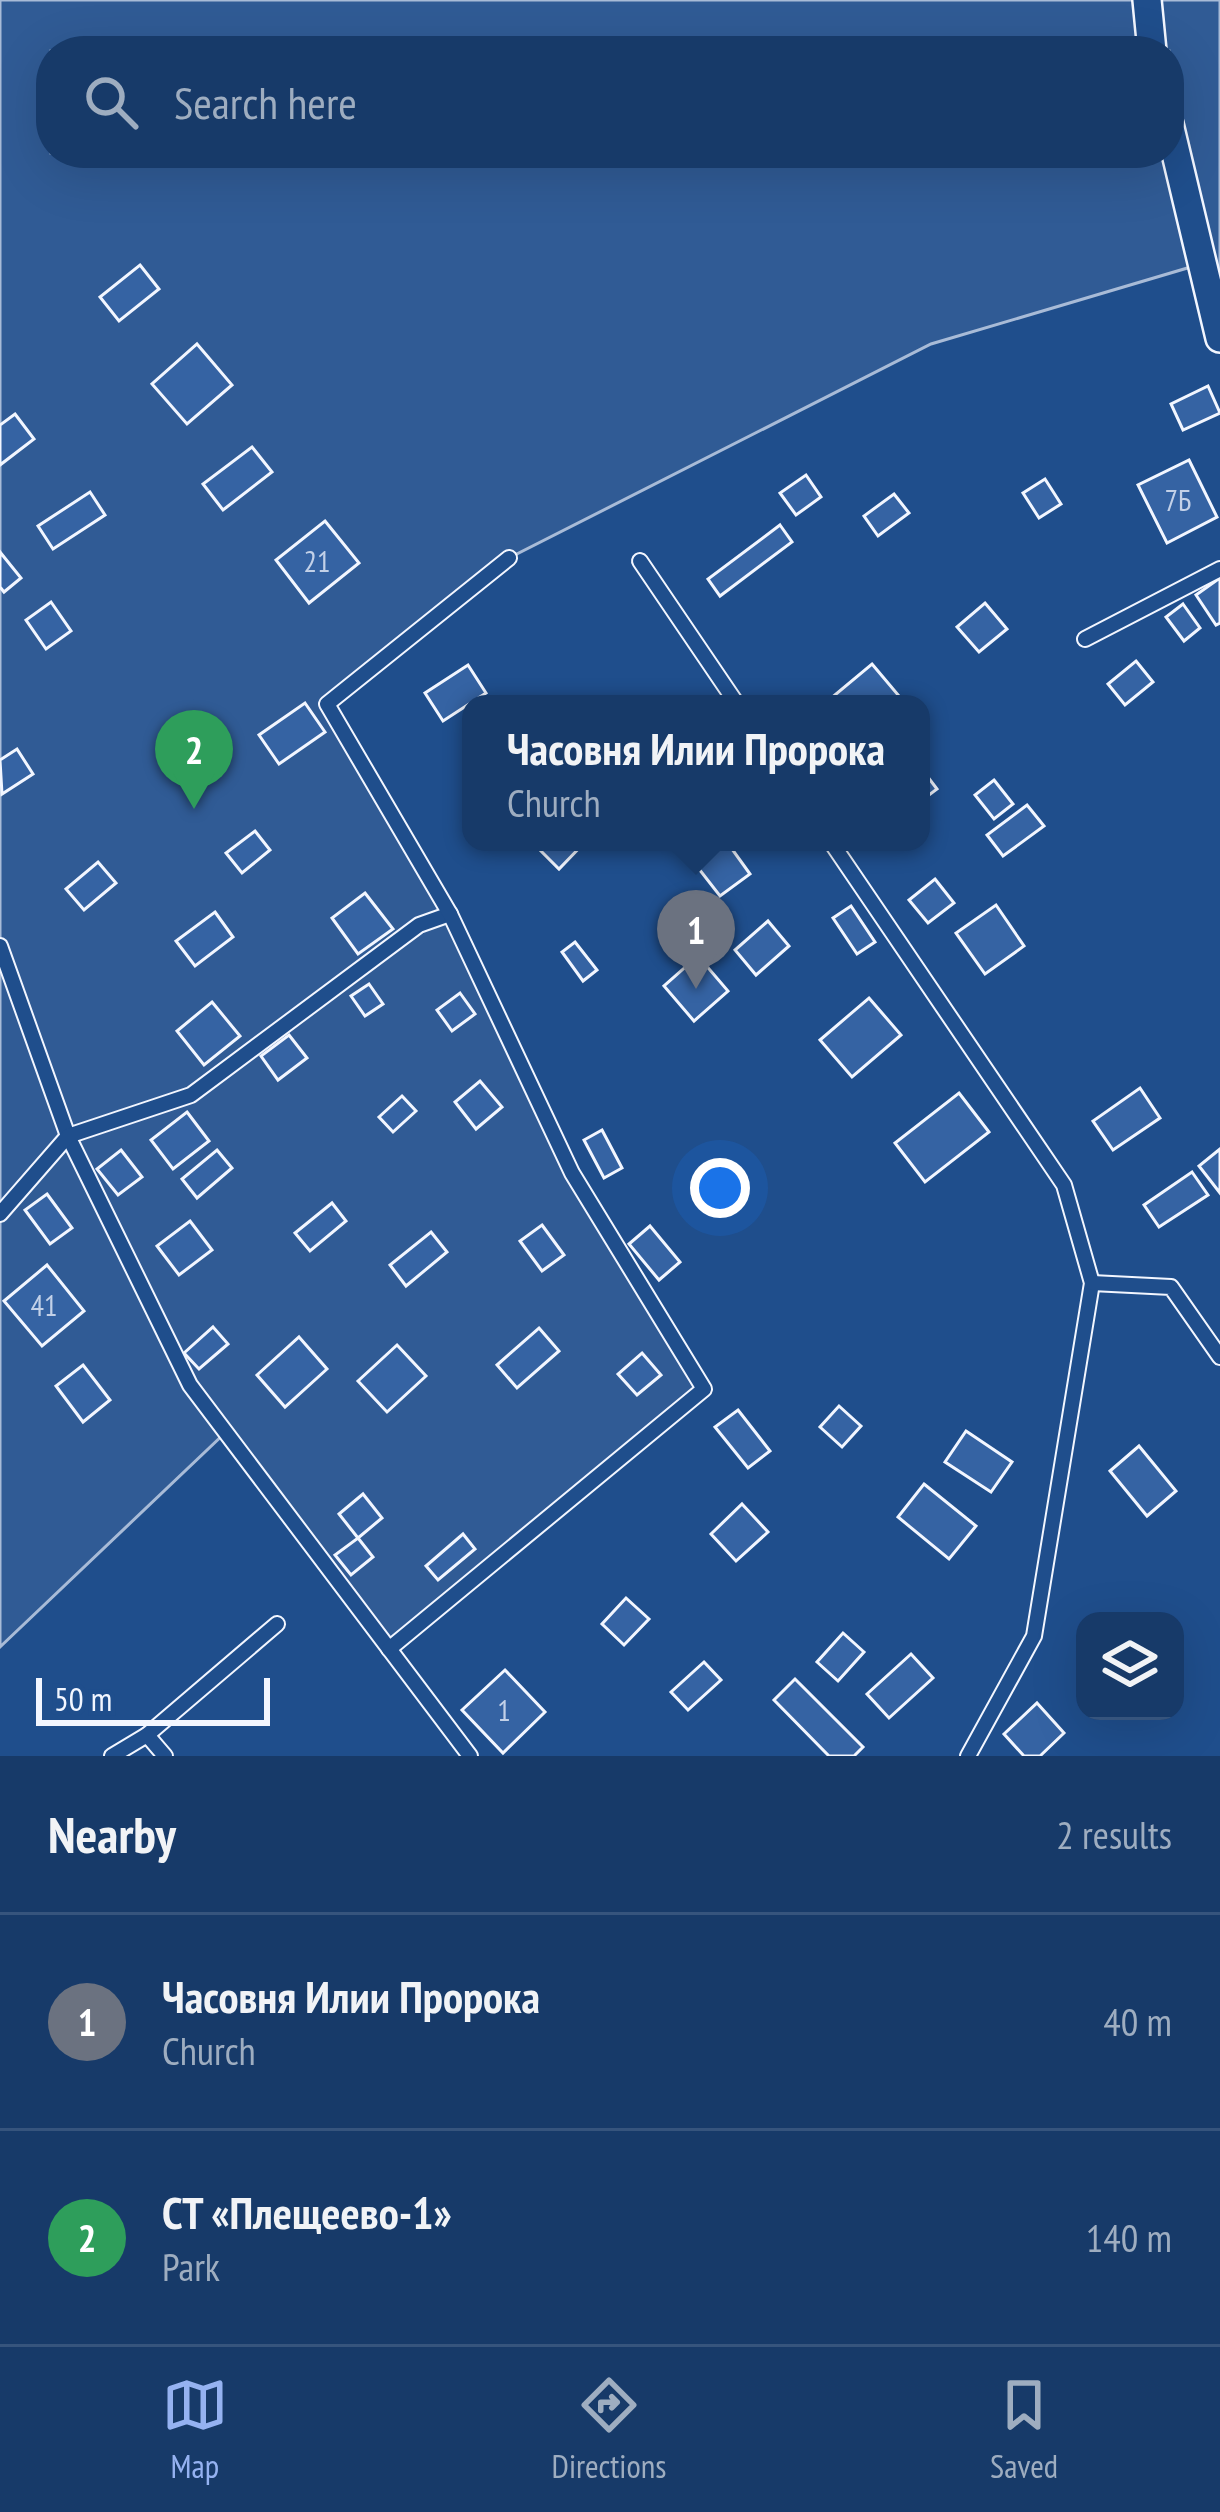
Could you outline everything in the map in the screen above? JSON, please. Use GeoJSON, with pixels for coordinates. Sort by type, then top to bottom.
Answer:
{"type":"FeatureCollection","features":[{"type":"Feature","properties":{"kind":"street"},"geometry":{"type":"LineString","coordinates":[[1147,0],[1151,36]]}},
{"type":"Feature","properties":{"kind":"street"},"geometry":{"type":"LineString","coordinates":[[1179,168],[1220,338]]}},
{"type":"Feature","properties":{"kind":"lane"},"geometry":{"type":"LineString","coordinates":[[389,1649],[704,1389],[572,1173],[450,914],[328,704],[509,558]]}},
{"type":"Feature","properties":{"kind":"lane"},"geometry":{"type":"LineString","coordinates":[[640,561],[731,695]]}},
{"type":"Feature","properties":{"kind":"lane"},"geometry":{"type":"LineString","coordinates":[[1085,638],[1220,569]]}},
{"type":"Feature","properties":{"kind":"lane"},"geometry":{"type":"LineString","coordinates":[[837,851],[1064,1185],[1092,1283],[1034,1636],[968,1756]]}},
{"type":"Feature","properties":{"kind":"lane"},"geometry":{"type":"LineString","coordinates":[[0,1214],[68,1136],[191,1095],[419,926],[450,914]]}},
{"type":"Feature","properties":{"kind":"lane"},"geometry":{"type":"LineString","coordinates":[[0,946],[68,1136],[190,1385],[470,1756]]}},
{"type":"Feature","properties":{"kind":"lane"},"geometry":{"type":"LineString","coordinates":[[1092,1283],[1171,1287],[1220,1358]]}},
{"type":"Feature","properties":{"kind":"lane"},"geometry":{"type":"LineString","coordinates":[[112,1756],[147,1735],[277,1624]]}},
{"type":"Feature","properties":{"kind":"lane"},"geometry":{"type":"LineString","coordinates":[[147,1735],[164,1756]]}},
{"type":"Feature","properties":{"kind":"shaded area"},"geometry":{"type":"Polygon","coordinates":[[[0,0],[1220,0],[1220,338],[1201,264],[931,344],[509,558],[328,704],[450,914],[572,1173],[704,1389],[389,1649],[226,1432],[0,1647],[0,0]]]}},
{"type":"Feature","properties":{"kind":"building"},"geometry":{"type":"Polygon","coordinates":[[[140,265],[159,289],[119,321],[100,297],[140,265]]]}},
{"type":"Feature","properties":{"kind":"building"},"geometry":{"type":"Polygon","coordinates":[[[197,344],[232,385],[187,424],[152,384],[197,344]]]}},
{"type":"Feature","properties":{"kind":"building"},"geometry":{"type":"Polygon","coordinates":[[[1208,386],[1220,413],[1183,430],[1171,404],[1208,386]]]}},
{"type":"Feature","properties":{"kind":"building"},"geometry":{"type":"Polygon","coordinates":[[[15,414],[34,439],[0,465],[0,425],[15,414]]]}},
{"type":"Feature","properties":{"kind":"building"},"geometry":{"type":"Polygon","coordinates":[[[252,447],[272,472],[223,510],[203,484],[252,447]]]}},
{"type":"Feature","properties":{"kind":"building"},"geometry":{"type":"Polygon","coordinates":[[[1189,460],[1217,517],[1167,543],[1138,485],[1189,460]]]}},
{"type":"Feature","properties":{"kind":"building"},"geometry":{"type":"Polygon","coordinates":[[[806,475],[821,497],[796,515],[780,493],[806,475]]]}},
{"type":"Feature","properties":{"kind":"building"},"geometry":{"type":"Polygon","coordinates":[[[1045,479],[1061,504],[1039,518],[1023,493],[1045,479]]]}},
{"type":"Feature","properties":{"kind":"building"},"geometry":{"type":"Polygon","coordinates":[[[90,492],[105,515],[53,549],[38,526],[90,492]]]}},
{"type":"Feature","properties":{"kind":"building"},"geometry":{"type":"Polygon","coordinates":[[[894,494],[909,513],[878,536],[864,516],[894,494]]]}},
{"type":"Feature","properties":{"kind":"building"},"geometry":{"type":"Polygon","coordinates":[[[325,521],[359,563],[309,603],[276,560],[325,521]]]}},
{"type":"Feature","properties":{"kind":"building"},"geometry":{"type":"Polygon","coordinates":[[[780,525],[792,542],[720,596],[708,579],[780,525]]]}},
{"type":"Feature","properties":{"kind":"building"},"geometry":{"type":"Polygon","coordinates":[[[0,552],[21,578],[4,592],[0,587],[0,552]]]}},
{"type":"Feature","properties":{"kind":"building"},"geometry":{"type":"Polygon","coordinates":[[[1220,578],[1220,623],[1216,625],[1196,595],[1220,578]]]}},
{"type":"Feature","properties":{"kind":"building"},"geometry":{"type":"Polygon","coordinates":[[[51,602],[71,631],[46,649],[26,620],[51,602]]]}},
{"type":"Feature","properties":{"kind":"building"},"geometry":{"type":"Polygon","coordinates":[[[985,603],[1007,629],[979,652],[957,627],[985,603]]]}},
{"type":"Feature","properties":{"kind":"building"},"geometry":{"type":"Polygon","coordinates":[[[1183,604],[1200,628],[1184,641],[1166,617],[1183,604]]]}},
{"type":"Feature","properties":{"kind":"building"},"geometry":{"type":"Polygon","coordinates":[[[1136,661],[1153,682],[1125,705],[1108,684],[1136,661]]]}},
{"type":"Feature","properties":{"kind":"building"},"geometry":{"type":"Polygon","coordinates":[[[872,664],[898,695],[835,695],[872,664]]]}},
{"type":"Feature","properties":{"kind":"building"},"geometry":{"type":"Polygon","coordinates":[[[468,665],[486,693],[462,695],[462,709],[443,721],[425,693],[468,665]]]}},
{"type":"Feature","properties":{"kind":"building"},"geometry":{"type":"Polygon","coordinates":[[[305,703],[325,732],[279,764],[259,735],[305,703]]]}},
{"type":"Feature","properties":{"kind":"building"},"geometry":{"type":"Polygon","coordinates":[[[17,749],[33,774],[2,794],[0,760],[17,749]]]}},
{"type":"Feature","properties":{"kind":"building"},"geometry":{"type":"Polygon","coordinates":[[[994,780],[1013,804],[994,819],[975,795],[994,780]]]}},
{"type":"Feature","properties":{"kind":"building"},"geometry":{"type":"Polygon","coordinates":[[[1027,805],[1044,826],[1003,856],[987,835],[1027,805]]]}},
{"type":"Feature","properties":{"kind":"building"},"geometry":{"type":"Polygon","coordinates":[[[255,831],[270,850],[242,873],[226,853],[255,831]]]}},
{"type":"Feature","properties":{"kind":"building"},"geometry":{"type":"Polygon","coordinates":[[[541,851],[576,851],[559,869],[541,851]]]}},
{"type":"Feature","properties":{"kind":"building"},"geometry":{"type":"Polygon","coordinates":[[[704,851],[733,851],[750,874],[720,896],[692,860],[704,851]]]}},
{"type":"Feature","properties":{"kind":"building"},"geometry":{"type":"Polygon","coordinates":[[[98,862],[116,883],[84,910],[66,889],[98,862]]]}},
{"type":"Feature","properties":{"kind":"building"},"geometry":{"type":"Polygon","coordinates":[[[935,879],[954,903],[928,923],[909,900],[935,879]]]}},
{"type":"Feature","properties":{"kind":"building"},"geometry":{"type":"Polygon","coordinates":[[[365,893],[393,929],[358,954],[332,918],[365,893]]]}},
{"type":"Feature","properties":{"kind":"building"},"geometry":{"type":"Polygon","coordinates":[[[996,905],[1024,946],[985,974],[956,933],[996,905]]]}},
{"type":"Feature","properties":{"kind":"building"},"geometry":{"type":"Polygon","coordinates":[[[851,906],[875,942],[857,954],[833,918],[851,906]]]}},
{"type":"Feature","properties":{"kind":"building"},"geometry":{"type":"Polygon","coordinates":[[[215,912],[233,937],[195,966],[176,941],[215,912]]]}},
{"type":"Feature","properties":{"kind":"building"},"geometry":{"type":"Polygon","coordinates":[[[768,921],[789,946],[756,975],[735,950],[768,921]]]}},
{"type":"Feature","properties":{"kind":"building"},"geometry":{"type":"Polygon","coordinates":[[[575,942],[597,970],[583,981],[562,952],[575,942]]]}},
{"type":"Feature","properties":{"kind":"building"},"geometry":{"type":"Polygon","coordinates":[[[698,956],[728,991],[694,1021],[664,986],[698,956]]]}},
{"type":"Feature","properties":{"kind":"building"},"geometry":{"type":"Polygon","coordinates":[[[369,984],[383,1004],[365,1016],[351,996],[369,984]]]}},
{"type":"Feature","properties":{"kind":"building"},"geometry":{"type":"Polygon","coordinates":[[[460,993],[475,1014],[452,1031],[437,1010],[460,993]]]}},
{"type":"Feature","properties":{"kind":"building"},"geometry":{"type":"Polygon","coordinates":[[[869,998],[901,1035],[852,1077],[820,1040],[869,998]]]}},
{"type":"Feature","properties":{"kind":"building"},"geometry":{"type":"Polygon","coordinates":[[[212,1002],[240,1036],[204,1065],[177,1031],[212,1002]]]}},
{"type":"Feature","properties":{"kind":"building"},"geometry":{"type":"Polygon","coordinates":[[[289,1035],[307,1058],[278,1080],[261,1056],[289,1035]]]}},
{"type":"Feature","properties":{"kind":"building"},"geometry":{"type":"Polygon","coordinates":[[[480,1081],[502,1107],[476,1129],[455,1102],[480,1081]]]}},
{"type":"Feature","properties":{"kind":"building"},"geometry":{"type":"Polygon","coordinates":[[[1140,1088],[1160,1118],[1113,1150],[1093,1121],[1140,1088]]]}},
{"type":"Feature","properties":{"kind":"building"},"geometry":{"type":"Polygon","coordinates":[[[959,1093],[989,1132],[925,1182],[895,1143],[959,1093]]]}},
{"type":"Feature","properties":{"kind":"building"},"geometry":{"type":"Polygon","coordinates":[[[402,1096],[416,1111],[393,1132],[379,1117],[402,1096]]]}},
{"type":"Feature","properties":{"kind":"building"},"geometry":{"type":"Polygon","coordinates":[[[187,1112],[209,1141],[173,1169],[151,1140],[187,1112]]]}},
{"type":"Feature","properties":{"kind":"building"},"geometry":{"type":"Polygon","coordinates":[[[602,1130],[622,1168],[604,1178],[584,1140],[602,1130]]]}},
{"type":"Feature","properties":{"kind":"building"},"geometry":{"type":"Polygon","coordinates":[[[1220,1149],[1220,1193],[1199,1166],[1220,1149]]]}},
{"type":"Feature","properties":{"kind":"building"},"geometry":{"type":"Polygon","coordinates":[[[121,1150],[142,1177],[118,1195],[97,1169],[121,1150]]]}},
{"type":"Feature","properties":{"kind":"building"},"geometry":{"type":"Polygon","coordinates":[[[217,1150],[232,1168],[197,1198],[182,1179],[217,1150]]]}},
{"type":"Feature","properties":{"kind":"building"},"geometry":{"type":"Polygon","coordinates":[[[1192,1172],[1208,1195],[1159,1227],[1144,1205],[1192,1172]]]}},
{"type":"Feature","properties":{"kind":"building"},"geometry":{"type":"Polygon","coordinates":[[[47,1194],[72,1228],[50,1244],[25,1210],[47,1194]]]}},
{"type":"Feature","properties":{"kind":"building"},"geometry":{"type":"Polygon","coordinates":[[[332,1203],[346,1221],[310,1251],[295,1233],[332,1203]]]}},
{"type":"Feature","properties":{"kind":"building"},"geometry":{"type":"Polygon","coordinates":[[[190,1221],[212,1250],[179,1275],[157,1246],[190,1221]]]}},
{"type":"Feature","properties":{"kind":"building"},"geometry":{"type":"Polygon","coordinates":[[[542,1225],[564,1255],[542,1271],[520,1241],[542,1225]]]}},
{"type":"Feature","properties":{"kind":"building"},"geometry":{"type":"Polygon","coordinates":[[[650,1226],[680,1262],[659,1280],[629,1244],[650,1226]]]}},
{"type":"Feature","properties":{"kind":"building"},"geometry":{"type":"Polygon","coordinates":[[[431,1232],[447,1252],[406,1286],[390,1265],[431,1232]]]}},
{"type":"Feature","properties":{"kind":"building"},"geometry":{"type":"Polygon","coordinates":[[[47,1265],[84,1311],[42,1346],[4,1301],[47,1265]]]}},
{"type":"Feature","properties":{"kind":"building"},"geometry":{"type":"Polygon","coordinates":[[[213,1327],[228,1344],[199,1369],[184,1353],[213,1327]]]}},
{"type":"Feature","properties":{"kind":"building"},"geometry":{"type":"Polygon","coordinates":[[[539,1328],[559,1351],[517,1388],[497,1365],[539,1328]]]}},
{"type":"Feature","properties":{"kind":"building"},"geometry":{"type":"Polygon","coordinates":[[[299,1337],[327,1369],[285,1407],[257,1375],[299,1337]]]}},
{"type":"Feature","properties":{"kind":"building"},"geometry":{"type":"Polygon","coordinates":[[[397,1345],[426,1376],[387,1412],[358,1381],[397,1345]]]}},
{"type":"Feature","properties":{"kind":"building"},"geometry":{"type":"Polygon","coordinates":[[[642,1353],[661,1375],[637,1395],[618,1374],[642,1353]]]}},
{"type":"Feature","properties":{"kind":"building"},"geometry":{"type":"Polygon","coordinates":[[[83,1365],[110,1400],[83,1422],[56,1386],[83,1365]]]}},
{"type":"Feature","properties":{"kind":"building"},"geometry":{"type":"Polygon","coordinates":[[[839,1406],[861,1426],[842,1447],[820,1427],[839,1406]]]}},
{"type":"Feature","properties":{"kind":"building"},"geometry":{"type":"Polygon","coordinates":[[[738,1410],[770,1451],[748,1468],[715,1427],[738,1410]]]}},
{"type":"Feature","properties":{"kind":"building"},"geometry":{"type":"Polygon","coordinates":[[[966,1431],[1012,1462],[991,1492],[945,1462],[966,1431]]]}},
{"type":"Feature","properties":{"kind":"building"},"geometry":{"type":"Polygon","coordinates":[[[1139,1446],[1176,1491],[1147,1516],[1110,1471],[1139,1446]]]}},
{"type":"Feature","properties":{"kind":"building"},"geometry":{"type":"Polygon","coordinates":[[[924,1484],[976,1526],[949,1559],[898,1517],[924,1484]]]}},
{"type":"Feature","properties":{"kind":"building"},"geometry":{"type":"Polygon","coordinates":[[[363,1494],[382,1518],[358,1538],[339,1514],[363,1494]]]}},
{"type":"Feature","properties":{"kind":"building"},"geometry":{"type":"Polygon","coordinates":[[[742,1504],[768,1532],[736,1561],[711,1534],[742,1504]]]}},
{"type":"Feature","properties":{"kind":"building"},"geometry":{"type":"Polygon","coordinates":[[[463,1534],[475,1549],[438,1580],[426,1566],[463,1534]]]}},
{"type":"Feature","properties":{"kind":"building"},"geometry":{"type":"Polygon","coordinates":[[[358,1538],[373,1557],[351,1575],[335,1555],[358,1538]]]}},
{"type":"Feature","properties":{"kind":"building"},"geometry":{"type":"Polygon","coordinates":[[[626,1598],[649,1619],[624,1645],[602,1624],[626,1598]]]}},
{"type":"Feature","properties":{"kind":"building"},"geometry":{"type":"Polygon","coordinates":[[[843,1633],[864,1652],[838,1681],[817,1662],[843,1633]]]}},
{"type":"Feature","properties":{"kind":"building"},"geometry":{"type":"Polygon","coordinates":[[[911,1654],[933,1678],[889,1718],[867,1694],[911,1654]]]}},
{"type":"Feature","properties":{"kind":"building"},"geometry":{"type":"Polygon","coordinates":[[[704,1662],[721,1680],[688,1710],[671,1692],[704,1662]]]}},
{"type":"Feature","properties":{"kind":"building"},"geometry":{"type":"Polygon","coordinates":[[[505,1670],[545,1712],[503,1753],[462,1710],[505,1670]]]}},
{"type":"Feature","properties":{"kind":"building"},"geometry":{"type":"Polygon","coordinates":[[[795,1679],[863,1747],[854,1756],[829,1756],[774,1700],[795,1679]]]}},
{"type":"Feature","properties":{"kind":"building"},"geometry":{"type":"Polygon","coordinates":[[[1037,1703],[1064,1733],[1040,1756],[1024,1756],[1004,1734],[1037,1703]]]}},
{"type":"Feature","properties":{"kind":"place","name":"СТ «Плещеево-1»"},"geometry":{"type":"Point","coordinates":[194,809]}},
{"type":"Feature","properties":{"kind":"place","name":"Часовня Илии Пророка"},"geometry":{"type":"Point","coordinates":[696,989]}}]}
